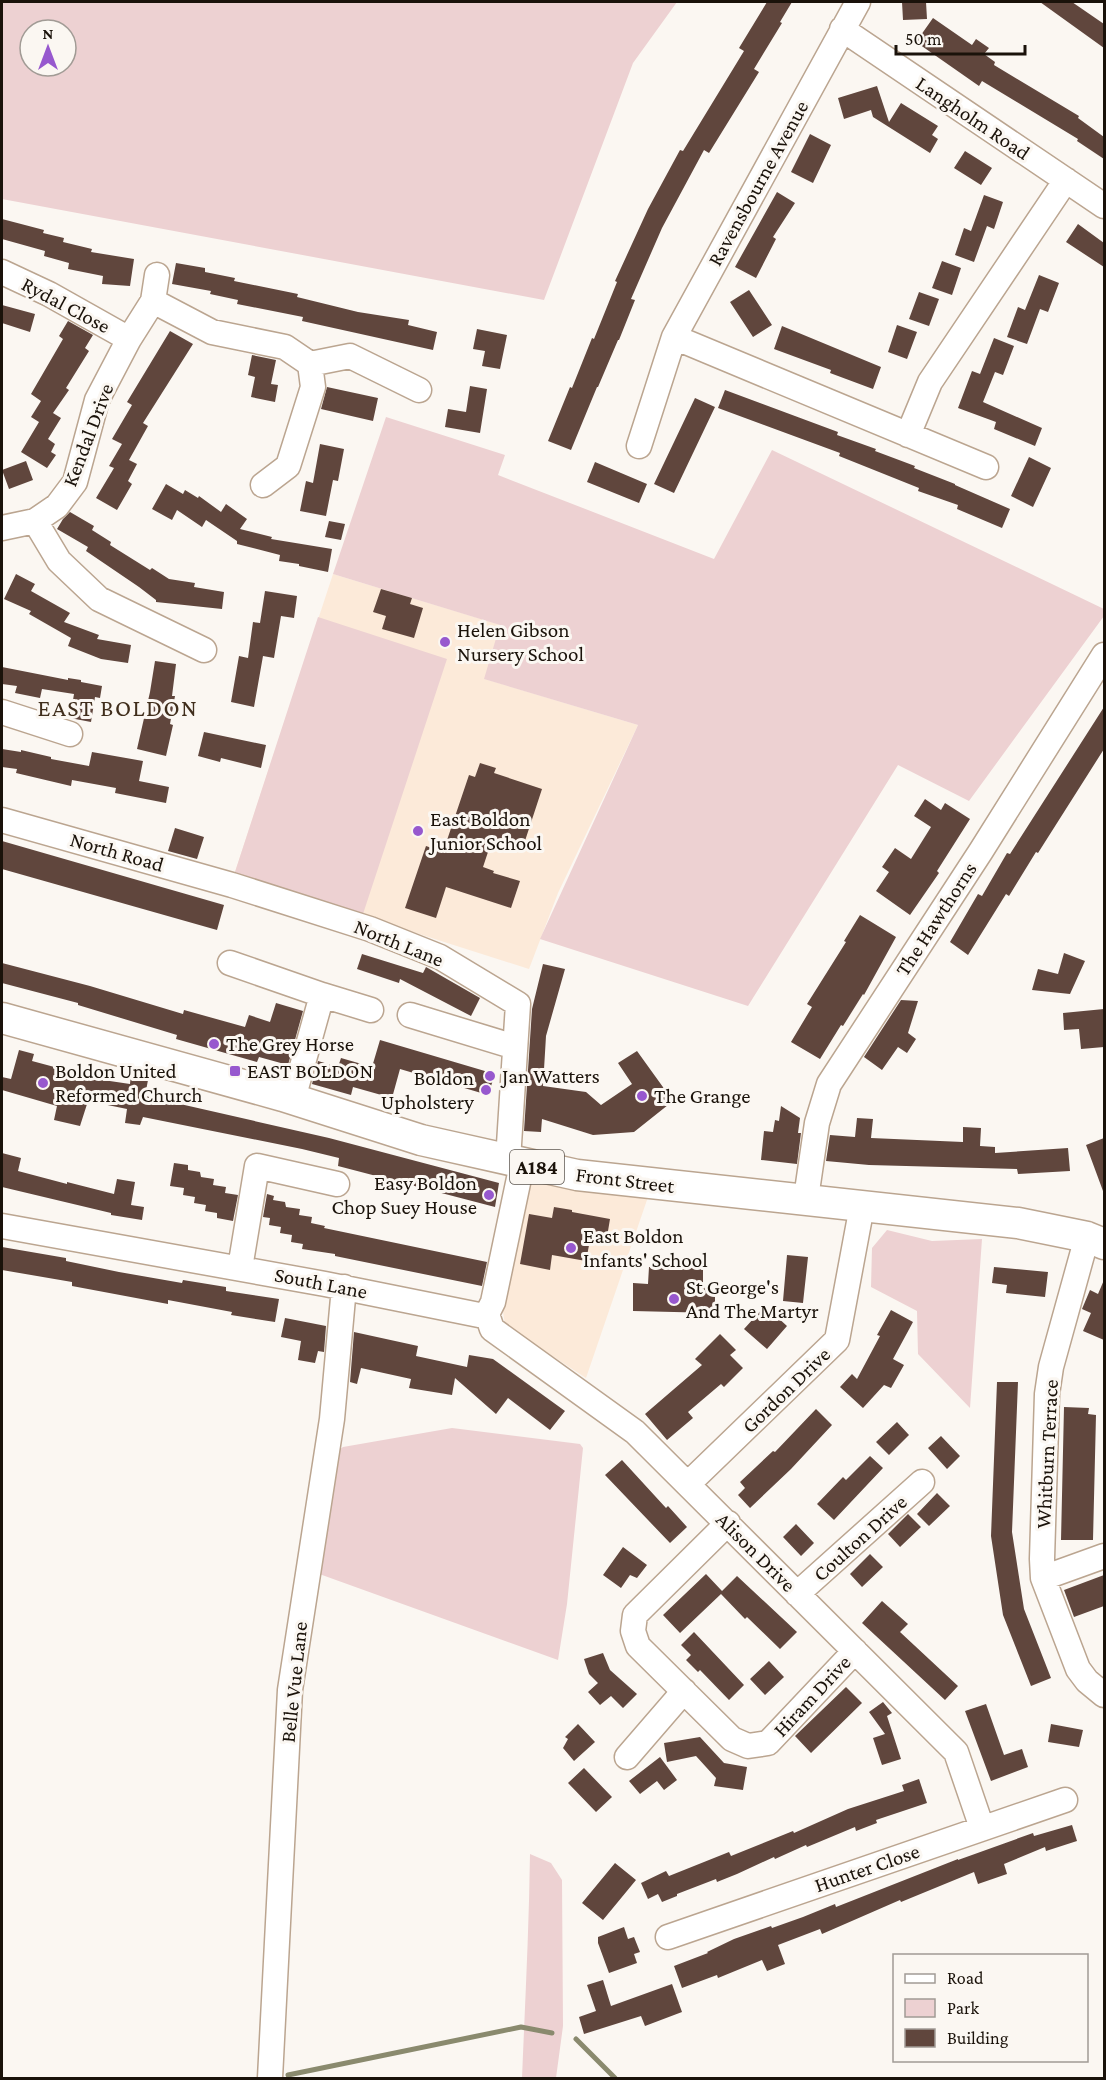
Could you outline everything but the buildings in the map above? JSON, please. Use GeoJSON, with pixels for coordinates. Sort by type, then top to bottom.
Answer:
{"type":"FeatureCollection","features":[{"type":"Feature","properties":{"kind":"main road","name":"Front Street"},"geometry":{"type":"LineString","coordinates":[[2,1018],[293,1099],[421,1140],[577,1175],[806,1198],[1018,1222],[1099,1234]]}},
{"type":"Feature","properties":{"kind":"street","name":"Ravensbourne Avenue"},"geometry":{"type":"LineString","coordinates":[[639,446],[674,337],[858,2]]}},
{"type":"Feature","properties":{"kind":"street","name":"Langholm Road"},"geometry":{"type":"LineString","coordinates":[[842,29],[1104,206]]}},
{"type":"Feature","properties":{"kind":"street"},"geometry":{"type":"LineString","coordinates":[[908,435],[930,382],[1066,180]]}},
{"type":"Feature","properties":{"kind":"street","name":"Rydal Close"},"geometry":{"type":"LineString","coordinates":[[2,272],[49,294],[129,339]]}},
{"type":"Feature","properties":{"kind":"street","name":"Kendal Drive"},"geometry":{"type":"LineString","coordinates":[[2,528],[35,521],[57,506],[75,482],[97,400],[129,339],[153,301],[157,275]]}},
{"type":"Feature","properties":{"kind":"street"},"geometry":{"type":"LineString","coordinates":[[153,301],[212,332],[285,347],[310,364],[350,356],[419,390]]}},
{"type":"Feature","properties":{"kind":"street"},"geometry":{"type":"LineString","coordinates":[[674,337],[986,467]]}},
{"type":"Feature","properties":{"kind":"street"},"geometry":{"type":"LineString","coordinates":[[262,485],[288,466],[313,387],[310,364]]}},
{"type":"Feature","properties":{"kind":"street"},"geometry":{"type":"LineString","coordinates":[[35,521],[59,561],[99,599],[204,650]]}},
{"type":"Feature","properties":{"kind":"street","name":"The Hawthorns"},"geometry":{"type":"LineString","coordinates":[[806,1198],[817,1123],[828,1084],[981,851],[1104,655]]}},
{"type":"Feature","properties":{"kind":"street"},"geometry":{"type":"LineString","coordinates":[[2,712],[70,734]]}},
{"type":"Feature","properties":{"kind":"street","name":"North Road"},"geometry":{"type":"LineString","coordinates":[[2,820],[232,885]]}},
{"type":"Feature","properties":{"kind":"street","name":"North Lane"},"geometry":{"type":"LineString","coordinates":[[232,885],[370,929],[440,957],[518,1004],[515,1047]]}},
{"type":"Feature","properties":{"kind":"street"},"geometry":{"type":"LineString","coordinates":[[230,963],[371,1010]]}},
{"type":"Feature","properties":{"kind":"street"},"geometry":{"type":"LineString","coordinates":[[293,1099],[322,995]]}},
{"type":"Feature","properties":{"kind":"street"},"geometry":{"type":"LineString","coordinates":[[410,1015],[515,1047],[515,1162],[493,1302],[488,1314]]}},
{"type":"Feature","properties":{"kind":"street"},"geometry":{"type":"LineString","coordinates":[[240,1268],[257,1166],[337,1184]]}},
{"type":"Feature","properties":{"kind":"street","name":"Gordon Drive"},"geometry":{"type":"LineString","coordinates":[[688,1484],[837,1340],[862,1206]]}},
{"type":"Feature","properties":{"kind":"street","name":"South Lane"},"geometry":{"type":"LineString","coordinates":[[2,1226],[344,1287],[479,1315],[488,1314]]}},
{"type":"Feature","properties":{"kind":"street","name":"Whitburn Terrace"},"geometry":{"type":"LineString","coordinates":[[1099,1234],[1051,1367],[1047,1394],[1042,1559],[1043,1578],[1078,1670],[1104,1695]]}},
{"type":"Feature","properties":{"kind":"street","name":"Belle Vue Lane"},"geometry":{"type":"LineString","coordinates":[[270,2079],[290,1690],[332,1419],[344,1287]]}},
{"type":"Feature","properties":{"kind":"street","name":"Alison Drive"},"geometry":{"type":"LineString","coordinates":[[488,1314],[492,1329],[635,1432],[956,1752],[982,1828]]}},
{"type":"Feature","properties":{"kind":"street","name":"Coulton Drive"},"geometry":{"type":"LineString","coordinates":[[797,1594],[922,1482]]}},
{"type":"Feature","properties":{"kind":"street","name":"Hiram Drive"},"geometry":{"type":"LineString","coordinates":[[728,1523],[635,1615],[633,1631],[638,1646],[732,1739],[748,1746],[768,1743],[855,1651]]}},
{"type":"Feature","properties":{"kind":"street"},"geometry":{"type":"LineString","coordinates":[[1043,1578],[1104,1556]]}},
{"type":"Feature","properties":{"kind":"street"},"geometry":{"type":"LineString","coordinates":[[627,1757],[684,1691]]}},
{"type":"Feature","properties":{"kind":"street","name":"Hunter Close"},"geometry":{"type":"LineString","coordinates":[[668,1937],[1065,1800]]}},
{"type":"Feature","properties":{"kind":"shaded area","name":"East Boldon Junior School"},"geometry":{"type":"Polygon","coordinates":[[[333,574],[501,625],[485,679],[638,725],[558,893],[529,969],[234,875],[333,574]]]}},
{"type":"Feature","properties":{"kind":"shaded area","name":"East Boldon Infants' School"},"geometry":{"type":"Polygon","coordinates":[[[525,1179],[648,1197],[586,1378],[505,1325],[501,1298],[525,1179]]]}},
{"type":"Feature","properties":{"kind":"green space"},"geometry":{"type":"Polygon","coordinates":[[[2,2],[677,2],[633,63],[544,300],[2,199],[2,2]]]}},
{"type":"Feature","properties":{"kind":"green space"},"geometry":{"type":"Polygon","coordinates":[[[386,417],[505,455],[498,475],[714,559],[772,450],[1104,609],[1104,616],[969,801],[898,765],[748,1006],[540,939],[638,725],[484,679],[500,625],[333,574],[386,417]]]}},
{"type":"Feature","properties":{"kind":"green space"},"geometry":{"type":"Polygon","coordinates":[[[318,617],[447,659],[362,917],[234,875],[318,617]]]}},
{"type":"Feature","properties":{"kind":"green space"},"geometry":{"type":"Polygon","coordinates":[[[887,1230],[932,1241],[982,1239],[970,1408],[918,1354],[917,1311],[871,1287],[872,1248],[887,1230]]]}},
{"type":"Feature","properties":{"kind":"green space"},"geometry":{"type":"Polygon","coordinates":[[[452,1428],[580,1444],[583,1448],[567,1604],[558,1660],[311,1571],[333,1454],[343,1447],[452,1428]]]}},
{"type":"Feature","properties":{"kind":"green space"},"geometry":{"type":"Polygon","coordinates":[[[530,1854],[551,1863],[562,1880],[563,2026],[556,2078],[522,2078],[530,1854]]]}},
{"type":"Feature","properties":{"kind":"waterway"},"geometry":{"type":"LineString","coordinates":[[288,2075],[521,2027],[552,2033]]}},
{"type":"Feature","properties":{"kind":"waterway"},"geometry":{"type":"LineString","coordinates":[[576,2039],[615,2078]]}},
{"type":"Feature","properties":{"kind":"place","name":"Helen Gibson Nursery School"},"geometry":{"type":"Point","coordinates":[445,642]}},
{"type":"Feature","properties":{"kind":"place","name":"East Boldon Junior School"},"geometry":{"type":"Point","coordinates":[418,831]}},
{"type":"Feature","properties":{"kind":"place","name":"The Grey Horse"},"geometry":{"type":"Point","coordinates":[214,1044]}},
{"type":"Feature","properties":{"kind":"place","name":"EAST BOLDON"},"geometry":{"type":"Point","coordinates":[235,1071]}},
{"type":"Feature","properties":{"kind":"place","name":"Jan Watters"},"geometry":{"type":"Point","coordinates":[490,1076]}},
{"type":"Feature","properties":{"kind":"place","name":"Boldon United Reformed Church"},"geometry":{"type":"Point","coordinates":[43,1083]}},
{"type":"Feature","properties":{"kind":"place","name":"Boldon Upholstery"},"geometry":{"type":"Point","coordinates":[486,1090]}},
{"type":"Feature","properties":{"kind":"place","name":"The Grange"},"geometry":{"type":"Point","coordinates":[642,1096]}},
{"type":"Feature","properties":{"kind":"place","name":"Easy Boldon Chop Suey House"},"geometry":{"type":"Point","coordinates":[489,1195]}},
{"type":"Feature","properties":{"kind":"place","name":"East Boldon Infants' School"},"geometry":{"type":"Point","coordinates":[571,1248]}},
{"type":"Feature","properties":{"kind":"place","name":"St George's And The Martyr"},"geometry":{"type":"Point","coordinates":[674,1299]}},
{"type":"Feature","properties":{"kind":"district","name":"EAST BOLDON"},"geometry":{"type":"Point","coordinates":[118,707]}}]}
